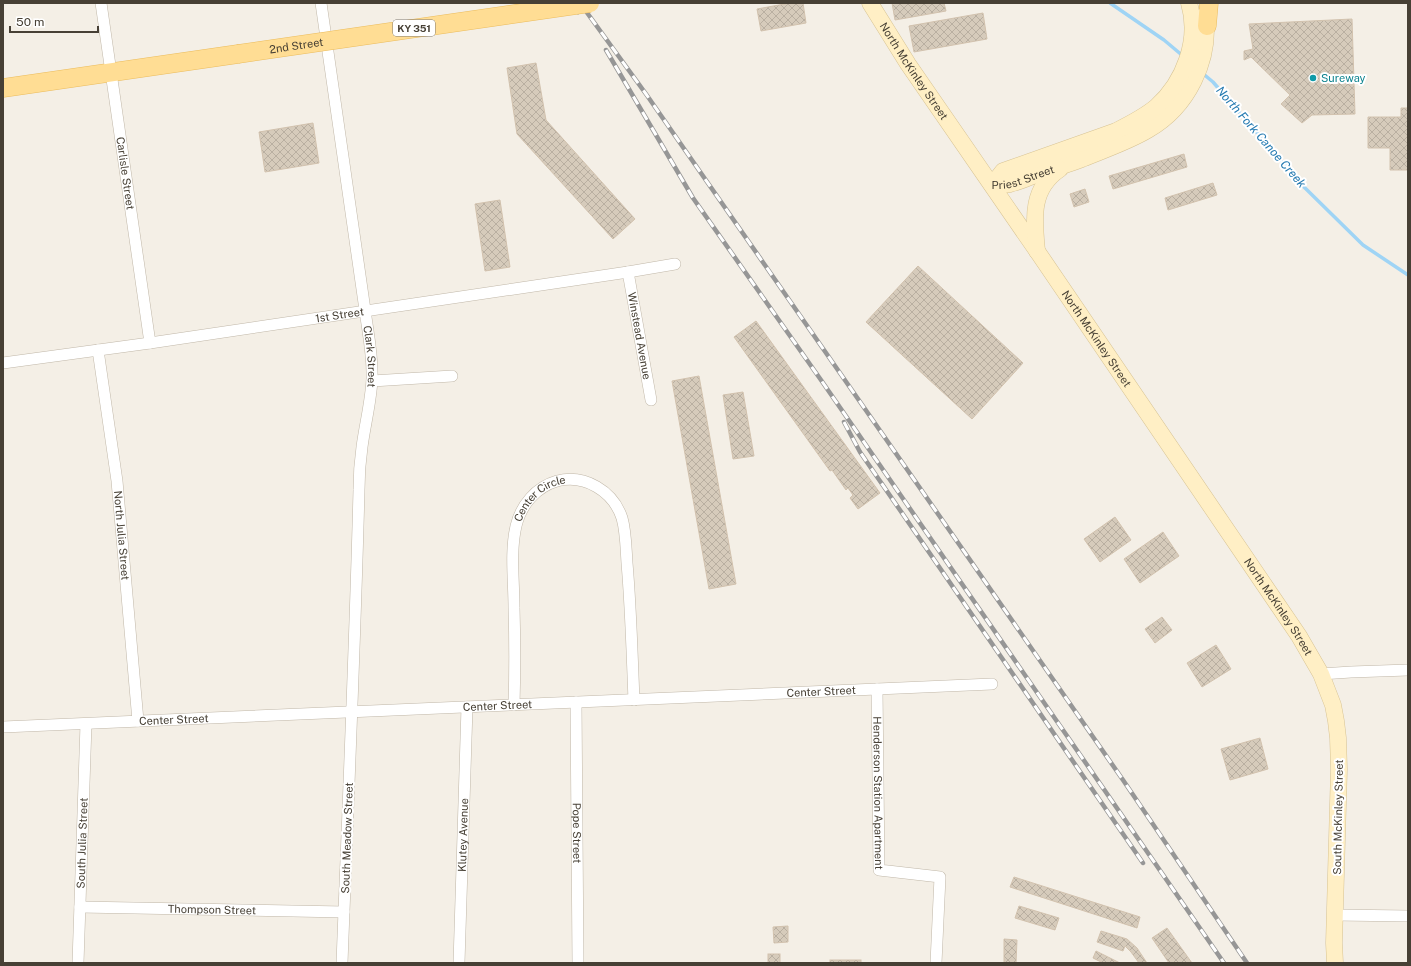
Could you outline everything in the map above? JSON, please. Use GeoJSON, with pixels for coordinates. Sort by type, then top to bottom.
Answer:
{"type":"FeatureCollection","features":[{"type":"Feature","properties":{"kind":"main road","name":"2nd Street"},"geometry":{"type":"LineString","coordinates":[[3,88],[590,3]]}},
{"type":"Feature","properties":{"kind":"main road"},"geometry":{"type":"LineString","coordinates":[[1202,32],[1209,3]]}},
{"type":"Feature","properties":{"kind":"street","name":"Carlisle Street"},"geometry":{"type":"LineString","coordinates":[[101,3],[150,343]]}},
{"type":"Feature","properties":{"kind":"street","name":"Clark Street"},"geometry":{"type":"LineString","coordinates":[[321,3],[371,353],[372,381],[359,474],[351,712]]}},
{"type":"Feature","properties":{"kind":"street","name":"North McKinley Street"},"geometry":{"type":"LineString","coordinates":[[870,3],[908,64],[1037,250],[1295,630],[1321,674]]}},
{"type":"Feature","properties":{"kind":"street","name":"Priest Street"},"geometry":{"type":"LineString","coordinates":[[1189,3],[1202,32]]}},
{"type":"Feature","properties":{"kind":"street","name":"Priest Street"},"geometry":{"type":"LineString","coordinates":[[992,185],[1009,184],[1067,164],[1133,138],[1163,121],[1175,109],[1189,54],[1202,32],[1204,3]]}},
{"type":"Feature","properties":{"kind":"street","name":"Priest Street"},"geometry":{"type":"LineString","coordinates":[[992,185],[1003,171],[1116,131],[1130,124],[1180,91]]}},
{"type":"Feature","properties":{"kind":"street"},"geometry":{"type":"LineString","coordinates":[[1037,250],[1035,211],[1036,201],[1047,180],[1067,164]]}},
{"type":"Feature","properties":{"kind":"street","name":"1st Street"},"geometry":{"type":"LineString","coordinates":[[3,363],[150,343],[675,264]]}},
{"type":"Feature","properties":{"kind":"street","name":"Winstead Avenue"},"geometry":{"type":"LineString","coordinates":[[628,272],[651,400]]}},
{"type":"Feature","properties":{"kind":"street","name":"North Julia Street"},"geometry":{"type":"LineString","coordinates":[[98,350],[117,481],[138,721]]}},
{"type":"Feature","properties":{"kind":"street"},"geometry":{"type":"LineString","coordinates":[[372,381],[452,376]]}},
{"type":"Feature","properties":{"kind":"street","name":"Center Circle"},"geometry":{"type":"LineString","coordinates":[[514,705],[515,643],[513,564],[516,526],[522,510],[531,497],[548,484],[569,480],[581,480],[602,490],[610,498],[622,518],[629,582],[634,700]]}},
{"type":"Feature","properties":{"kind":"street"},"geometry":{"type":"LineString","coordinates":[[1321,674],[1408,670]]}},
{"type":"Feature","properties":{"kind":"street","name":"South McKinley Street"},"geometry":{"type":"LineString","coordinates":[[1321,674],[1333,705],[1338,738],[1339,777],[1334,942],[1335,963]]}},
{"type":"Feature","properties":{"kind":"street","name":"Center Street"},"geometry":{"type":"LineString","coordinates":[[3,727],[992,684]]}},
{"type":"Feature","properties":{"kind":"street","name":"Henderson Station Apartment"},"geometry":{"type":"LineString","coordinates":[[877,689],[879,870],[940,877],[936,963]]}},
{"type":"Feature","properties":{"kind":"street","name":"Pope Street"},"geometry":{"type":"LineString","coordinates":[[576,702],[578,963]]}},
{"type":"Feature","properties":{"kind":"street","name":"Klutey Avenue"},"geometry":{"type":"LineString","coordinates":[[459,963],[467,707]]}},
{"type":"Feature","properties":{"kind":"street","name":"South Meadow Street"},"geometry":{"type":"LineString","coordinates":[[342,963],[351,712]]}},
{"type":"Feature","properties":{"kind":"street","name":"South Julia Street"},"geometry":{"type":"LineString","coordinates":[[78,963],[86,724]]}},
{"type":"Feature","properties":{"kind":"street","name":"Thompson Street"},"geometry":{"type":"LineString","coordinates":[[80,907],[344,912]]}},
{"type":"Feature","properties":{"kind":"street"},"geometry":{"type":"LineString","coordinates":[[1336,915],[1408,916]]}},
{"type":"Feature","properties":{"kind":"building"},"geometry":{"type":"Polygon","coordinates":[[[790,3],[803,3],[806,23],[761,31],[757,9],[790,3]]]}},
{"type":"Feature","properties":{"kind":"building"},"geometry":{"type":"Polygon","coordinates":[[[892,3],[944,3],[946,11],[895,20],[892,3]]]}},
{"type":"Feature","properties":{"kind":"building"},"geometry":{"type":"Polygon","coordinates":[[[983,13],[987,39],[914,52],[909,26],[983,13]]]}},
{"type":"Feature","properties":{"kind":"building","name":"Sureway"},"geometry":{"type":"Polygon","coordinates":[[[1352,19],[1355,114],[1312,115],[1302,123],[1281,104],[1290,95],[1251,57],[1244,60],[1244,51],[1253,49],[1249,24],[1352,19]]]}},
{"type":"Feature","properties":{"kind":"building"},"geometry":{"type":"Polygon","coordinates":[[[536,63],[546,120],[635,219],[613,239],[517,134],[507,68],[536,63]]]}},
{"type":"Feature","properties":{"kind":"building"},"geometry":{"type":"Polygon","coordinates":[[[1401,108],[1408,108],[1408,170],[1390,170],[1390,148],[1368,148],[1368,117],[1401,117],[1401,108]]]}},
{"type":"Feature","properties":{"kind":"building"},"geometry":{"type":"Polygon","coordinates":[[[313,123],[319,163],[265,172],[259,132],[313,123]]]}},
{"type":"Feature","properties":{"kind":"building"},"geometry":{"type":"Polygon","coordinates":[[[1184,154],[1187,167],[1113,189],[1109,176],[1184,154]]]}},
{"type":"Feature","properties":{"kind":"building"},"geometry":{"type":"Polygon","coordinates":[[[1213,183],[1217,195],[1168,210],[1165,198],[1213,183]]]}},
{"type":"Feature","properties":{"kind":"building"},"geometry":{"type":"Polygon","coordinates":[[[1085,189],[1089,202],[1074,207],[1070,194],[1085,189]]]}},
{"type":"Feature","properties":{"kind":"building"},"geometry":{"type":"Polygon","coordinates":[[[500,200],[510,267],[485,271],[475,204],[500,200]]]}},
{"type":"Feature","properties":{"kind":"building"},"geometry":{"type":"Polygon","coordinates":[[[918,266],[1023,363],[972,419],[866,322],[918,266]]]}},
{"type":"Feature","properties":{"kind":"building"},"geometry":{"type":"Polygon","coordinates":[[[756,321],[880,493],[858,509],[850,498],[853,495],[848,488],[846,490],[832,470],[830,471],[734,337],[756,321]]]}},
{"type":"Feature","properties":{"kind":"building"},"geometry":{"type":"Polygon","coordinates":[[[699,376],[736,584],[709,589],[672,381],[699,376]]]}},
{"type":"Feature","properties":{"kind":"building"},"geometry":{"type":"Polygon","coordinates":[[[743,392],[754,456],[733,459],[723,395],[743,392]]]}},
{"type":"Feature","properties":{"kind":"building"},"geometry":{"type":"Polygon","coordinates":[[[1115,517],[1131,540],[1100,562],[1084,539],[1115,517]]]}},
{"type":"Feature","properties":{"kind":"building"},"geometry":{"type":"Polygon","coordinates":[[[1163,532],[1179,556],[1140,583],[1124,559],[1163,532]]]}},
{"type":"Feature","properties":{"kind":"building"},"geometry":{"type":"Polygon","coordinates":[[[1162,617],[1172,630],[1155,643],[1145,629],[1162,617]]]}},
{"type":"Feature","properties":{"kind":"building"},"geometry":{"type":"Polygon","coordinates":[[[1216,645],[1231,669],[1202,687],[1187,663],[1216,645]]]}},
{"type":"Feature","properties":{"kind":"building"},"geometry":{"type":"Polygon","coordinates":[[[1260,738],[1268,769],[1230,780],[1221,749],[1260,738]]]}},
{"type":"Feature","properties":{"kind":"building"},"geometry":{"type":"Polygon","coordinates":[[[1014,877],[1140,917],[1137,928],[1010,887],[1014,877]]]}},
{"type":"Feature","properties":{"kind":"building"},"geometry":{"type":"Polygon","coordinates":[[[1019,906],[1059,918],[1055,930],[1015,918],[1019,906]]]}},
{"type":"Feature","properties":{"kind":"building"},"geometry":{"type":"Polygon","coordinates":[[[788,926],[788,942],[774,943],[773,927],[788,926]]]}},
{"type":"Feature","properties":{"kind":"building"},"geometry":{"type":"Polygon","coordinates":[[[1167,928],[1192,963],[1169,963],[1152,938],[1167,928]]]}},
{"type":"Feature","properties":{"kind":"building"},"geometry":{"type":"Polygon","coordinates":[[[1101,931],[1127,939],[1137,948],[1147,963],[1139,963],[1125,946],[1123,951],[1097,942],[1101,931]]]}},
{"type":"Feature","properties":{"kind":"building"},"geometry":{"type":"Polygon","coordinates":[[[1004,939],[1017,940],[1016,963],[1004,963],[1004,939]]]}},
{"type":"Feature","properties":{"kind":"building"},"geometry":{"type":"Polygon","coordinates":[[[1096,951],[1120,963],[1103,963],[1093,958],[1096,951]]]}},
{"type":"Feature","properties":{"kind":"building"},"geometry":{"type":"Polygon","coordinates":[[[768,954],[780,954],[780,963],[768,963],[768,954]]]}},
{"type":"Feature","properties":{"kind":"building"},"geometry":{"type":"Polygon","coordinates":[[[830,960],[861,960],[861,963],[830,963],[830,960]]]}},
{"type":"Feature","properties":{"kind":"waterway","name":"North Fork Canoe Creek"},"geometry":{"type":"LineString","coordinates":[[1110,3],[1164,40],[1183,56]]}},
{"type":"Feature","properties":{"kind":"waterway","name":"North Fork Canoe Creek"},"geometry":{"type":"LineString","coordinates":[[1201,72],[1213,82],[1303,186],[1363,245],[1408,275]]}},
{"type":"Feature","properties":{"kind":"railway"},"geometry":{"type":"LineString","coordinates":[[568,3],[578,12]]}},
{"type":"Feature","properties":{"kind":"railway"},"geometry":{"type":"LineString","coordinates":[[580,3],[646,94],[1123,780],[1247,963]]}},
{"type":"Feature","properties":{"kind":"railway"},"geometry":{"type":"LineString","coordinates":[[606,50],[693,198],[821,380],[1224,963]]}},
{"type":"Feature","properties":{"kind":"railway"},"geometry":{"type":"LineString","coordinates":[[844,422],[860,452],[1143,863]]}},
{"type":"Feature","properties":{"kind":"place","name":"Sureway"},"geometry":{"type":"Point","coordinates":[1313,78]}}]}
